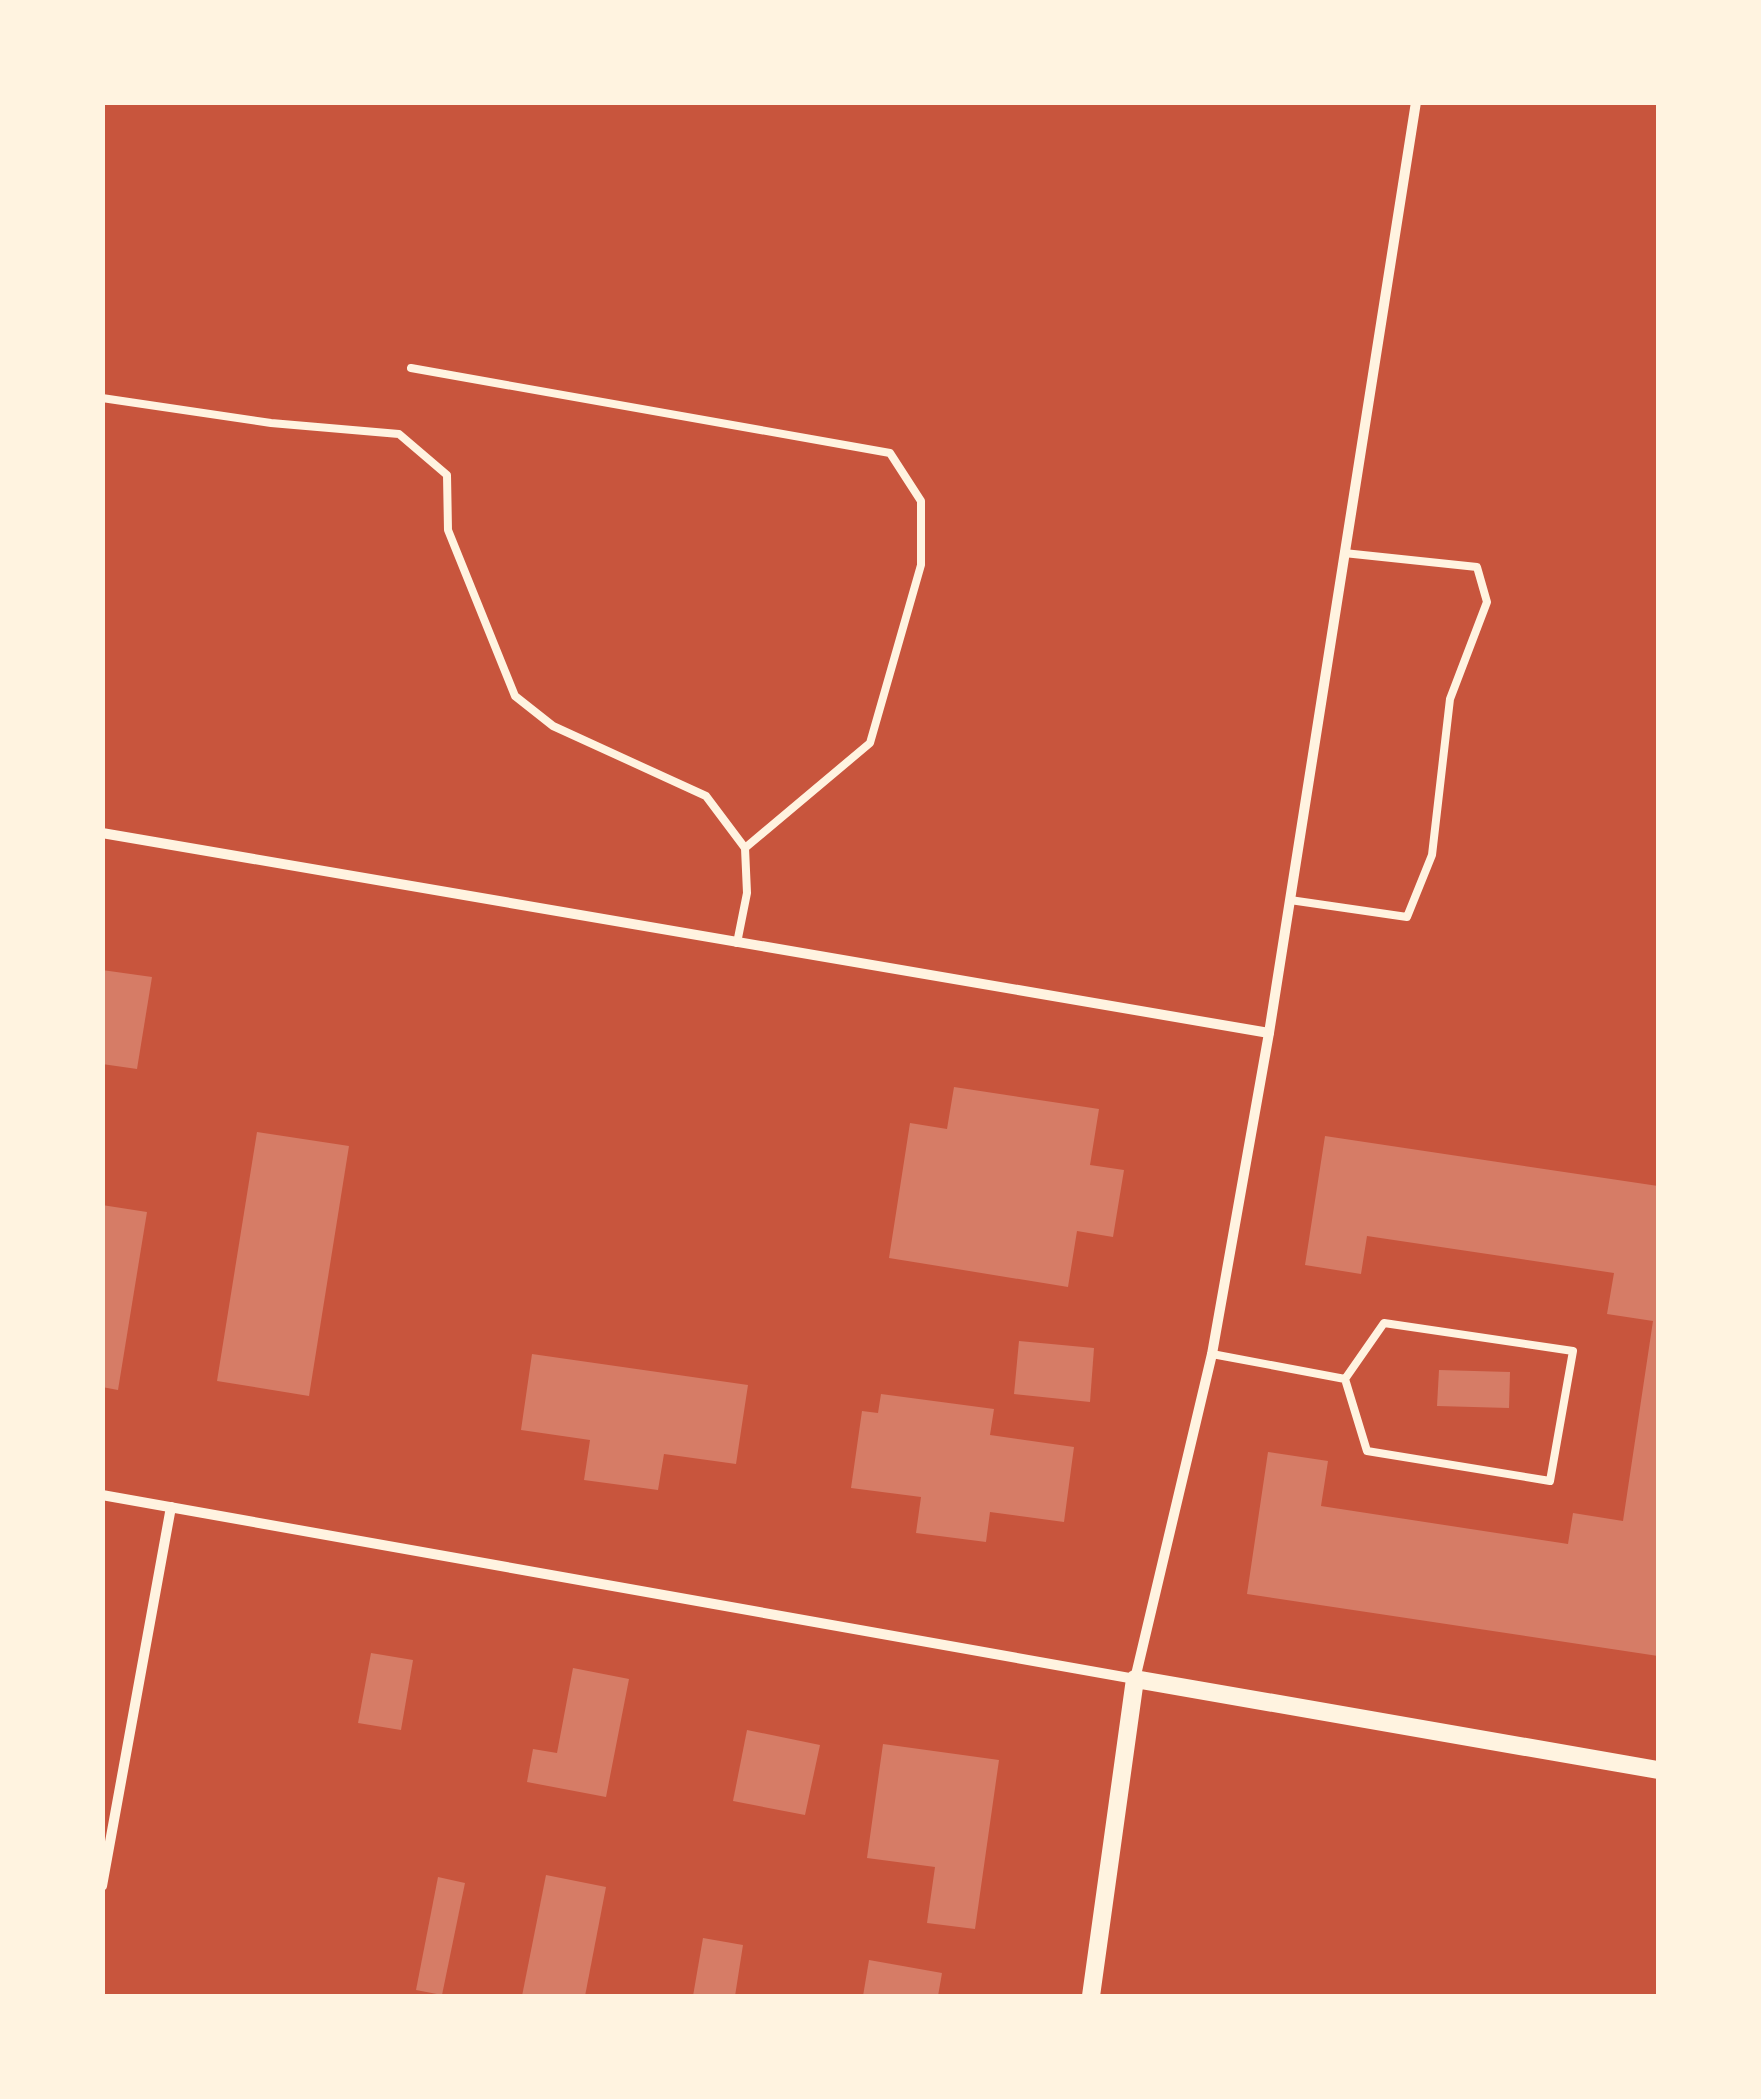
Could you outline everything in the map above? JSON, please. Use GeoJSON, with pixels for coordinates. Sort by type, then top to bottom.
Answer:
{"type":"FeatureCollection","features":[{"type":"Feature","properties":{"kind":"street"},"geometry":{"type":"LineString","coordinates":[[1091,1996],[1134,1680],[1212,1354],[1270,1033],[1416,102]]}},
{"type":"Feature","properties":{"kind":"street"},"geometry":{"type":"LineString","coordinates":[[102,833],[1270,1033]]}},
{"type":"Feature","properties":{"kind":"street"},"geometry":{"type":"LineString","coordinates":[[102,1494],[1658,1770]]}},
{"type":"Feature","properties":{"kind":"street"},"geometry":{"type":"LineString","coordinates":[[102,1886],[171,1507]]}},
{"type":"Feature","properties":{"kind":"lane"},"geometry":{"type":"LineString","coordinates":[[412,368],[890,453],[920,501],[920,565],[870,743],[744,848]]}},
{"type":"Feature","properties":{"kind":"lane"},"geometry":{"type":"LineString","coordinates":[[102,398],[271,422],[399,434],[447,476],[448,530],[515,696],[554,726],[706,796],[744,848],[747,893],[737,943]]}},
{"type":"Feature","properties":{"kind":"lane"},"geometry":{"type":"LineString","coordinates":[[1290,900],[1408,917],[1432,854],[1450,699],[1487,602],[1477,567],[1344,553]]}},
{"type":"Feature","properties":{"kind":"lane"},"geometry":{"type":"LineString","coordinates":[[1384,1322],[1573,1350],[1550,1481],[1367,1451],[1345,1379],[1384,1322]]}},
{"type":"Feature","properties":{"kind":"lane"},"geometry":{"type":"LineString","coordinates":[[1212,1354],[1345,1379]]}},
{"type":"Feature","properties":{"kind":"building"},"geometry":{"type":"Polygon","coordinates":[[[102,970],[152,977],[137,1069],[102,1064],[102,970]]]}},
{"type":"Feature","properties":{"kind":"building"},"geometry":{"type":"Polygon","coordinates":[[[954,1087],[1099,1109],[1090,1165],[1124,1170],[1113,1237],[1077,1231],[1068,1287],[889,1258],[910,1123],[947,1129],[954,1087]]]}},
{"type":"Feature","properties":{"kind":"building"},"geometry":{"type":"Polygon","coordinates":[[[257,1132],[349,1146],[309,1396],[217,1381],[257,1132]]]}},
{"type":"Feature","properties":{"kind":"building"},"geometry":{"type":"Polygon","coordinates":[[[1325,1136],[1658,1186],[1658,1656],[1247,1594],[1268,1452],[1328,1461],[1321,1506],[1568,1544],[1573,1513],[1623,1521],[1653,1321],[1607,1314],[1614,1273],[1367,1236],[1361,1274],[1305,1265],[1325,1136]]]}},
{"type":"Feature","properties":{"kind":"building"},"geometry":{"type":"Polygon","coordinates":[[[102,1205],[147,1212],[118,1390],[102,1387],[102,1205]]]}},
{"type":"Feature","properties":{"kind":"building"},"geometry":{"type":"Polygon","coordinates":[[[1019,1341],[1094,1348],[1090,1402],[1014,1394],[1019,1341]]]}},
{"type":"Feature","properties":{"kind":"building"},"geometry":{"type":"Polygon","coordinates":[[[532,1354],[748,1385],[736,1464],[664,1454],[658,1490],[584,1480],[590,1440],[521,1430],[532,1354]]]}},
{"type":"Feature","properties":{"kind":"building"},"geometry":{"type":"Polygon","coordinates":[[[1439,1370],[1510,1372],[1509,1408],[1437,1406],[1439,1370]]]}},
{"type":"Feature","properties":{"kind":"building"},"geometry":{"type":"Polygon","coordinates":[[[881,1394],[994,1409],[990,1435],[1074,1447],[1064,1522],[990,1512],[986,1542],[916,1533],[921,1497],[851,1488],[862,1411],[878,1413],[881,1394]]]}},
{"type":"Feature","properties":{"kind":"building"},"geometry":{"type":"Polygon","coordinates":[[[371,1653],[413,1660],[401,1730],[358,1723],[371,1653]]]}},
{"type":"Feature","properties":{"kind":"building"},"geometry":{"type":"Polygon","coordinates":[[[573,1668],[629,1679],[606,1797],[527,1782],[533,1749],[557,1753],[573,1668]]]}},
{"type":"Feature","properties":{"kind":"building"},"geometry":{"type":"Polygon","coordinates":[[[747,1730],[820,1745],[805,1815],[733,1801],[747,1730]]]}},
{"type":"Feature","properties":{"kind":"building"},"geometry":{"type":"Polygon","coordinates":[[[883,1744],[999,1760],[975,1929],[927,1923],[935,1867],[867,1858],[883,1744]]]}},
{"type":"Feature","properties":{"kind":"building"},"geometry":{"type":"Polygon","coordinates":[[[546,1875],[606,1887],[585,1996],[522,1996],[546,1875]]]}},
{"type":"Feature","properties":{"kind":"building"},"geometry":{"type":"Polygon","coordinates":[[[438,1877],[465,1883],[442,1995],[416,1990],[438,1877]]]}},
{"type":"Feature","properties":{"kind":"building"},"geometry":{"type":"Polygon","coordinates":[[[703,1938],[743,1945],[735,1996],[693,1996],[703,1938]]]}},
{"type":"Feature","properties":{"kind":"building"},"geometry":{"type":"Polygon","coordinates":[[[869,1960],[942,1973],[938,1996],[863,1996],[869,1960]]]}}]}
